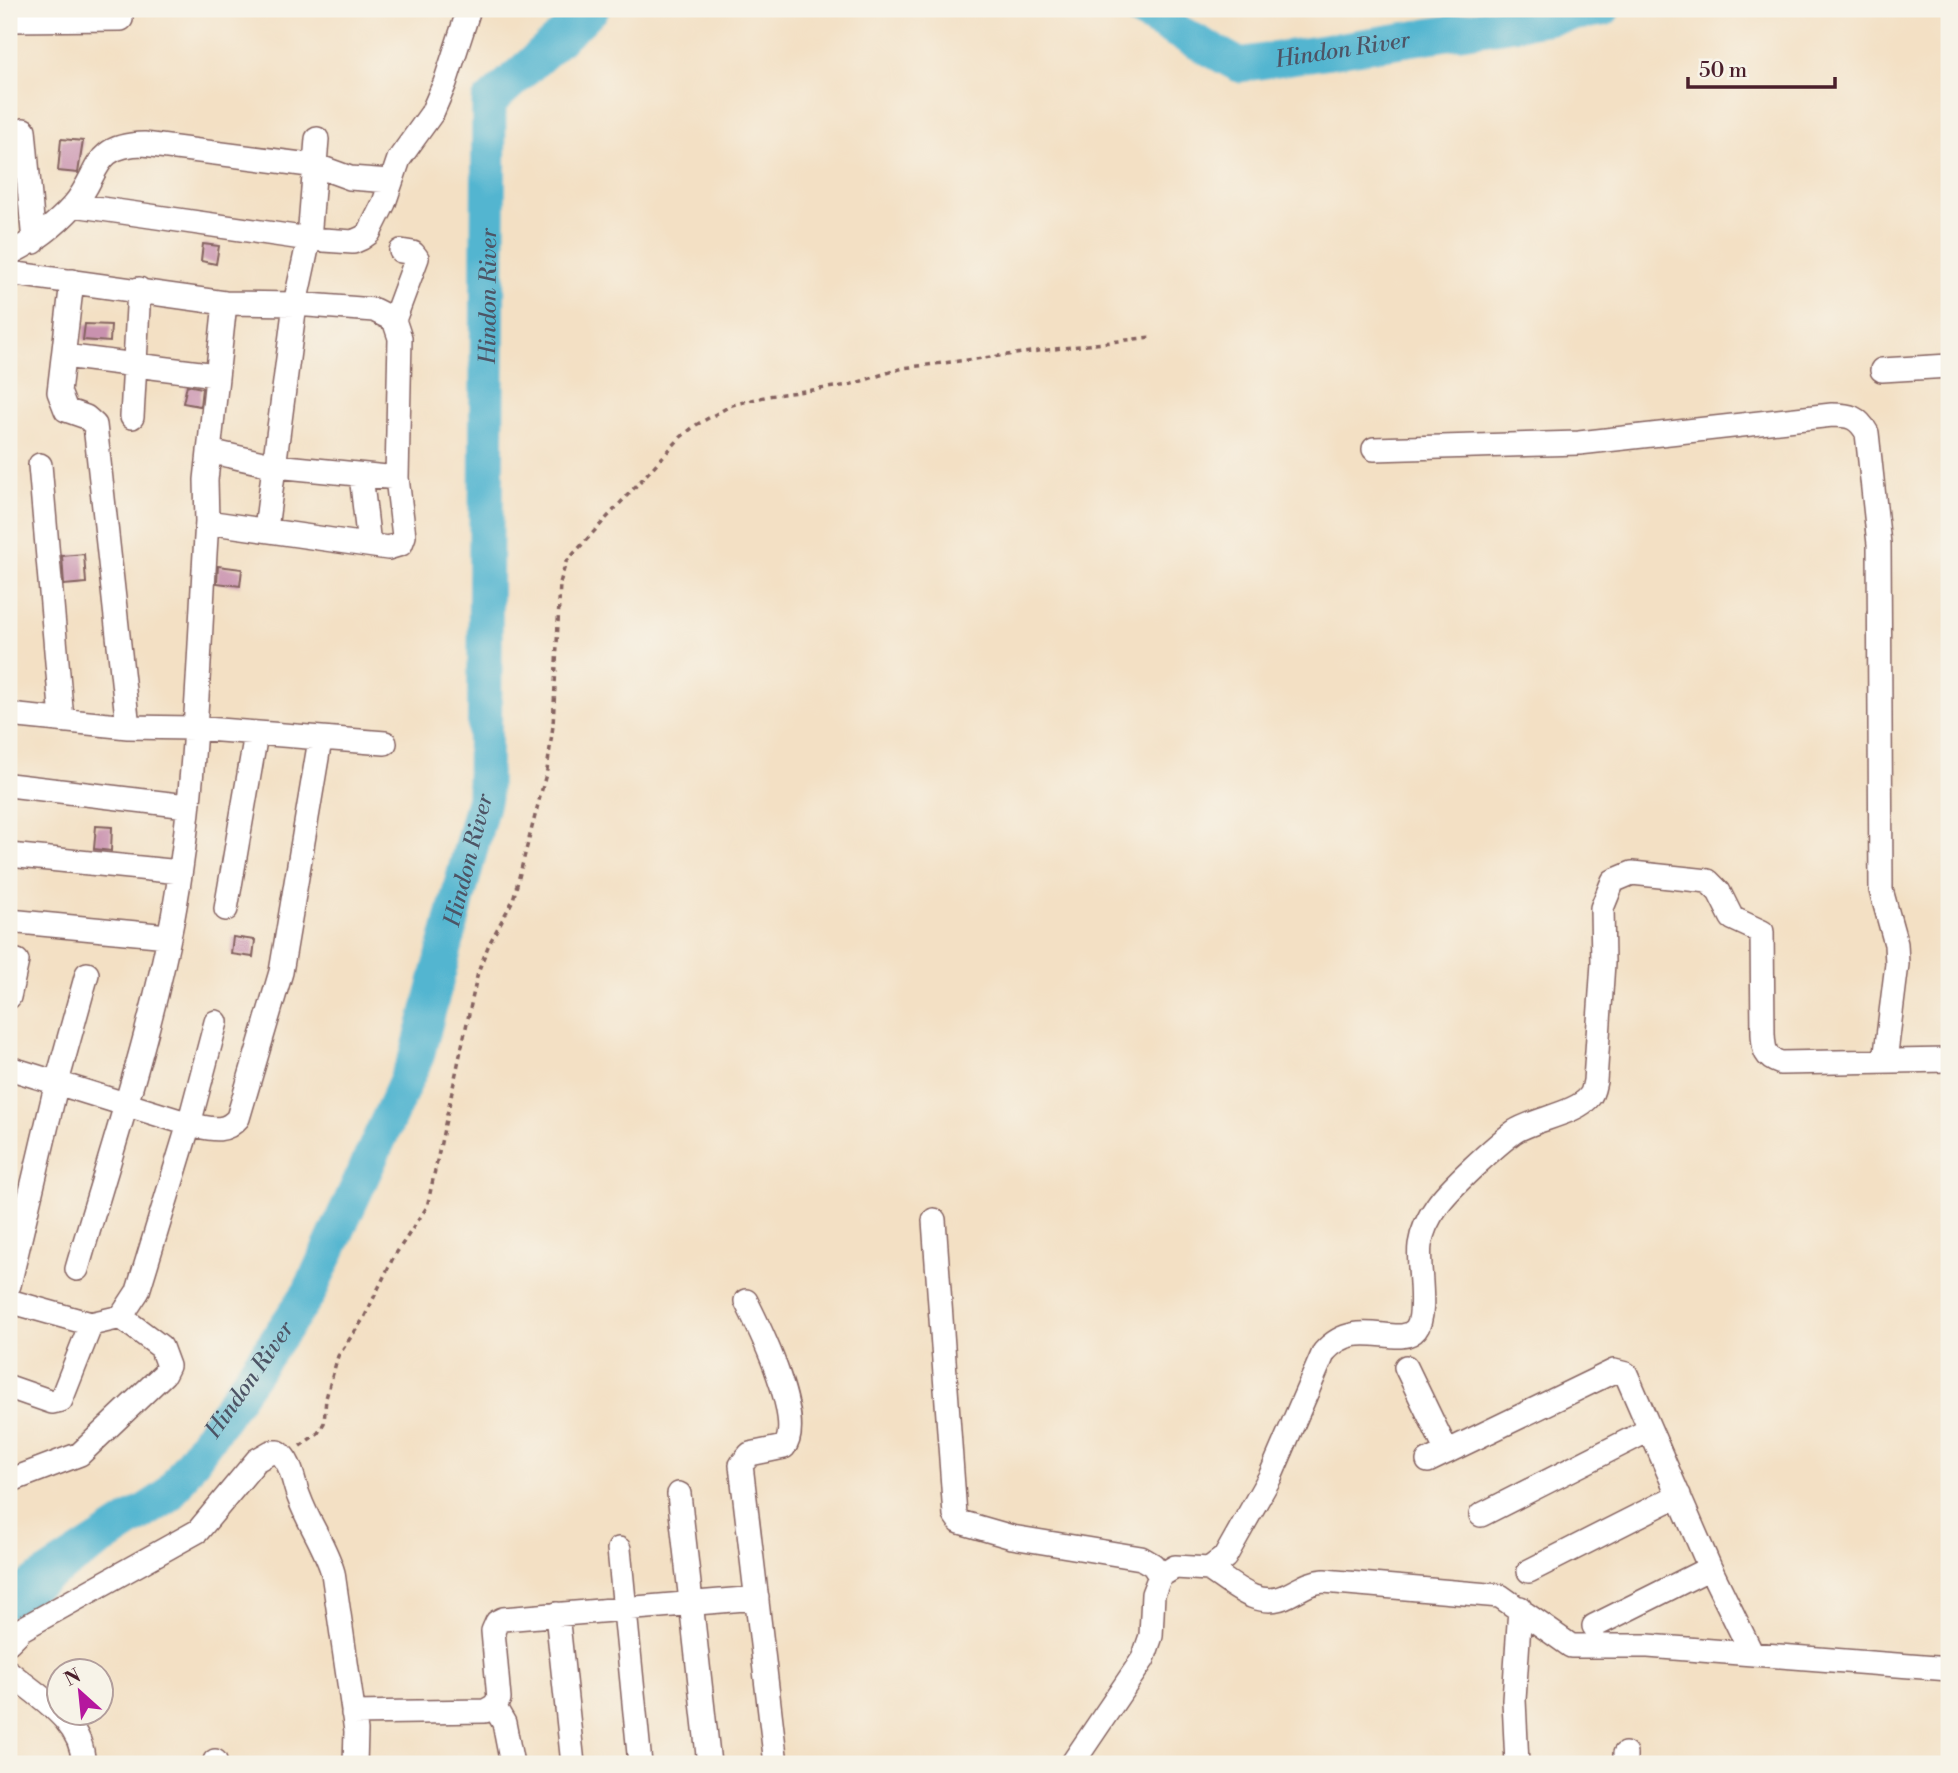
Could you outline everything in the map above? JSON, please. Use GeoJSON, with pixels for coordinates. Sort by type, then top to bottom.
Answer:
{"type":"FeatureCollection","features":[{"type":"Feature","properties":{"kind":"street"},"geometry":{"type":"LineString","coordinates":[[74,205],[309,239],[353,242],[362,238],[369,233],[384,203],[399,159],[423,128],[436,103],[468,9]]}},
{"type":"Feature","properties":{"kind":"street"},"geometry":{"type":"LineString","coordinates":[[9,20],[121,19]]}},
{"type":"Feature","properties":{"kind":"street"},"geometry":{"type":"LineString","coordinates":[[24,130],[34,242]]}},
{"type":"Feature","properties":{"kind":"street"},"geometry":{"type":"LineString","coordinates":[[266,530],[295,304],[309,239],[317,166],[317,139]]}},
{"type":"Feature","properties":{"kind":"street"},"geometry":{"type":"LineString","coordinates":[[9,254],[34,242],[74,205],[96,164],[108,152],[124,144],[144,144],[317,166],[350,178],[390,181]]}},
{"type":"Feature","properties":{"kind":"street"},"geometry":{"type":"LineString","coordinates":[[207,522],[388,548],[401,544],[404,536],[397,478],[400,338],[394,320],[417,258],[413,253],[401,251]]}},
{"type":"Feature","properties":{"kind":"street"},"geometry":{"type":"LineString","coordinates":[[9,273],[225,303],[295,304],[374,310],[394,320]]}},
{"type":"Feature","properties":{"kind":"street"},"geometry":{"type":"LineString","coordinates":[[72,281],[59,392],[62,406],[92,420],[95,425],[128,727]]}},
{"type":"Feature","properties":{"kind":"street"},"geometry":{"type":"LineString","coordinates":[[132,417],[139,289]]}},
{"type":"Feature","properties":{"kind":"street"},"geometry":{"type":"LineString","coordinates":[[77,1269],[125,1104],[168,936],[180,872],[193,728],[209,451],[225,303]]}},
{"type":"Feature","properties":{"kind":"street"},"geometry":{"type":"LineString","coordinates":[[64,356],[216,374]]}},
{"type":"Feature","properties":{"kind":"street"},"geometry":{"type":"LineString","coordinates":[[1882,370],[1949,366]]}},
{"type":"Feature","properties":{"kind":"street"},"geometry":{"type":"LineString","coordinates":[[1374,449],[1578,443],[1832,415],[1849,415],[1861,422],[1867,433],[1879,544],[1881,891],[1896,954],[1885,1061]]}},
{"type":"Feature","properties":{"kind":"street"},"geometry":{"type":"LineString","coordinates":[[209,451],[276,466],[397,478]]}},
{"type":"Feature","properties":{"kind":"street"},"geometry":{"type":"LineString","coordinates":[[40,466],[62,720]]}},
{"type":"Feature","properties":{"kind":"street"},"geometry":{"type":"LineString","coordinates":[[361,475],[369,545]]}},
{"type":"Feature","properties":{"kind":"street"},"geometry":{"type":"LineString","coordinates":[[9,715],[128,727],[193,728],[385,743]]}},
{"type":"Feature","properties":{"kind":"street"},"geometry":{"type":"LineString","coordinates":[[226,909],[256,734]]}},
{"type":"Feature","properties":{"kind":"street"},"geometry":{"type":"LineString","coordinates":[[9,1068],[189,1124],[219,1130],[230,1128],[238,1118],[281,972],[320,740]]}},
{"type":"Feature","properties":{"kind":"street"},"geometry":{"type":"LineString","coordinates":[[9,785],[187,806]]}},
{"type":"Feature","properties":{"kind":"street"},"geometry":{"type":"LineString","coordinates":[[9,855],[180,872]]}},
{"type":"Feature","properties":{"kind":"street"},"geometry":{"type":"LineString","coordinates":[[1209,1569],[1225,1557],[1270,1477],[1324,1352],[1336,1339],[1351,1333],[1405,1337],[1416,1329],[1421,1316],[1420,1245],[1427,1223],[1438,1203],[1512,1134],[1531,1122],[1551,1116],[1590,1096],[1595,1081],[1602,962],[1602,908],[1613,881],[1632,873],[1709,881],[1719,892],[1732,918],[1762,932],[1764,1051],[1771,1060],[1782,1063],[1949,1060]]}},
{"type":"Feature","properties":{"kind":"street"},"geometry":{"type":"LineString","coordinates":[[9,921],[168,936]]}},
{"type":"Feature","properties":{"kind":"street"},"geometry":{"type":"LineString","coordinates":[[9,998],[17,961]]}},
{"type":"Feature","properties":{"kind":"street"},"geometry":{"type":"LineString","coordinates":[[9,1285],[57,1082],[87,974]]}},
{"type":"Feature","properties":{"kind":"street"},"geometry":{"type":"LineString","coordinates":[[9,1301],[91,1324],[121,1317],[138,1291],[189,1124],[216,1022]]}},
{"type":"Feature","properties":{"kind":"street"},"geometry":{"type":"LineString","coordinates":[[933,1220],[955,1515],[968,1527],[1001,1535],[1141,1558],[1153,1565],[1160,1576]]}},
{"type":"Feature","properties":{"kind":"street"},"geometry":{"type":"LineString","coordinates":[[746,1301],[775,1359],[790,1434],[784,1447],[750,1454],[741,1465],[776,1764]]}},
{"type":"Feature","properties":{"kind":"street"},"geometry":{"type":"LineString","coordinates":[[9,1481],[80,1454],[164,1374],[168,1366],[161,1347],[121,1317]]}},
{"type":"Feature","properties":{"kind":"street"},"geometry":{"type":"LineString","coordinates":[[9,1387],[51,1402],[61,1400],[91,1324]]}},
{"type":"Feature","properties":{"kind":"street"},"geometry":{"type":"LineString","coordinates":[[1406,1367],[1438,1456],[1614,1371],[1626,1374],[1710,1568],[1752,1654]]}},
{"type":"Feature","properties":{"kind":"street"},"geometry":{"type":"LineString","coordinates":[[1481,1515],[1649,1430]]}},
{"type":"Feature","properties":{"kind":"street"},"geometry":{"type":"LineString","coordinates":[[9,1642],[22,1629],[198,1531],[257,1460],[271,1452],[283,1456],[299,1499],[326,1548],[333,1573],[353,1713],[355,1764]]}},
{"type":"Feature","properties":{"kind":"street"},"geometry":{"type":"LineString","coordinates":[[680,1494],[709,1764]]}},
{"type":"Feature","properties":{"kind":"street"},"geometry":{"type":"LineString","coordinates":[[1530,1571],[1679,1495]]}},
{"type":"Feature","properties":{"kind":"street"},"geometry":{"type":"LineString","coordinates":[[619,1549],[640,1764]]}},
{"type":"Feature","properties":{"kind":"street"},"geometry":{"type":"LineString","coordinates":[[1072,1764],[1143,1659],[1151,1636],[1153,1594],[1160,1576],[1175,1567],[1209,1569],[1248,1595],[1268,1601],[1280,1599],[1314,1582],[1324,1581],[1490,1595],[1508,1599],[1571,1646],[1648,1646],[1949,1669]]}},
{"type":"Feature","properties":{"kind":"street"},"geometry":{"type":"LineString","coordinates":[[1594,1626],[1710,1568]]}},
{"type":"Feature","properties":{"kind":"street"},"geometry":{"type":"LineString","coordinates":[[353,1713],[485,1711],[494,1706],[499,1699],[494,1631],[496,1622],[503,1619],[757,1598]]}},
{"type":"Feature","properties":{"kind":"street"},"geometry":{"type":"LineString","coordinates":[[1517,1764],[1514,1700],[1520,1608]]}},
{"type":"Feature","properties":{"kind":"street"},"geometry":{"type":"LineString","coordinates":[[557,1614],[573,1764]]}},
{"type":"Feature","properties":{"kind":"street"},"geometry":{"type":"LineString","coordinates":[[9,1672],[70,1724],[83,1747],[83,1764]]}},
{"type":"Feature","properties":{"kind":"street"},"geometry":{"type":"LineString","coordinates":[[494,1706],[504,1723],[512,1764]]}},
{"type":"Feature","properties":{"kind":"path"},"geometry":{"type":"LineString","coordinates":[[283,1456],[307,1443],[324,1423],[326,1398],[338,1356],[364,1318],[393,1258],[426,1207],[478,972],[489,944],[513,900],[547,770],[553,726],[560,583],[573,552],[634,492],[681,438],[703,421],[733,405],[768,396],[849,385],[918,365],[1151,337]]}},
{"type":"Feature","properties":{"kind":"building"},"geometry":{"type":"Polygon","coordinates":[[[61,139],[83,141],[78,173],[58,171],[61,139]]]}},
{"type":"Feature","properties":{"kind":"building"},"geometry":{"type":"Polygon","coordinates":[[[203,244],[219,246],[216,264],[201,261],[203,244]]]}},
{"type":"Feature","properties":{"kind":"building"},"geometry":{"type":"Polygon","coordinates":[[[85,324],[111,325],[110,342],[83,340],[85,324]]]}},
{"type":"Feature","properties":{"kind":"building"},"geometry":{"type":"Polygon","coordinates":[[[187,385],[202,388],[200,406],[183,403],[187,385]]]}},
{"type":"Feature","properties":{"kind":"building"},"geometry":{"type":"Polygon","coordinates":[[[84,554],[86,583],[64,585],[62,556],[84,554]]]}},
{"type":"Feature","properties":{"kind":"building"},"geometry":{"type":"Polygon","coordinates":[[[218,566],[242,569],[240,586],[217,583],[218,566]]]}},
{"type":"Feature","properties":{"kind":"building"},"geometry":{"type":"Polygon","coordinates":[[[96,826],[112,827],[111,851],[94,849],[96,826]]]}},
{"type":"Feature","properties":{"kind":"building"},"geometry":{"type":"Polygon","coordinates":[[[233,937],[255,940],[253,957],[231,954],[233,937]]]}},
{"type":"Feature","properties":{"kind":"waterway","name":"Hindon River"},"geometry":{"type":"LineString","coordinates":[[9,1600],[167,1497],[309,1293],[417,1056],[484,797],[489,102],[592,9]]}},
{"type":"Feature","properties":{"kind":"waterway","name":"Hindon River"},"geometry":{"type":"LineString","coordinates":[[1136,9],[1239,65],[1603,9]]}}]}
